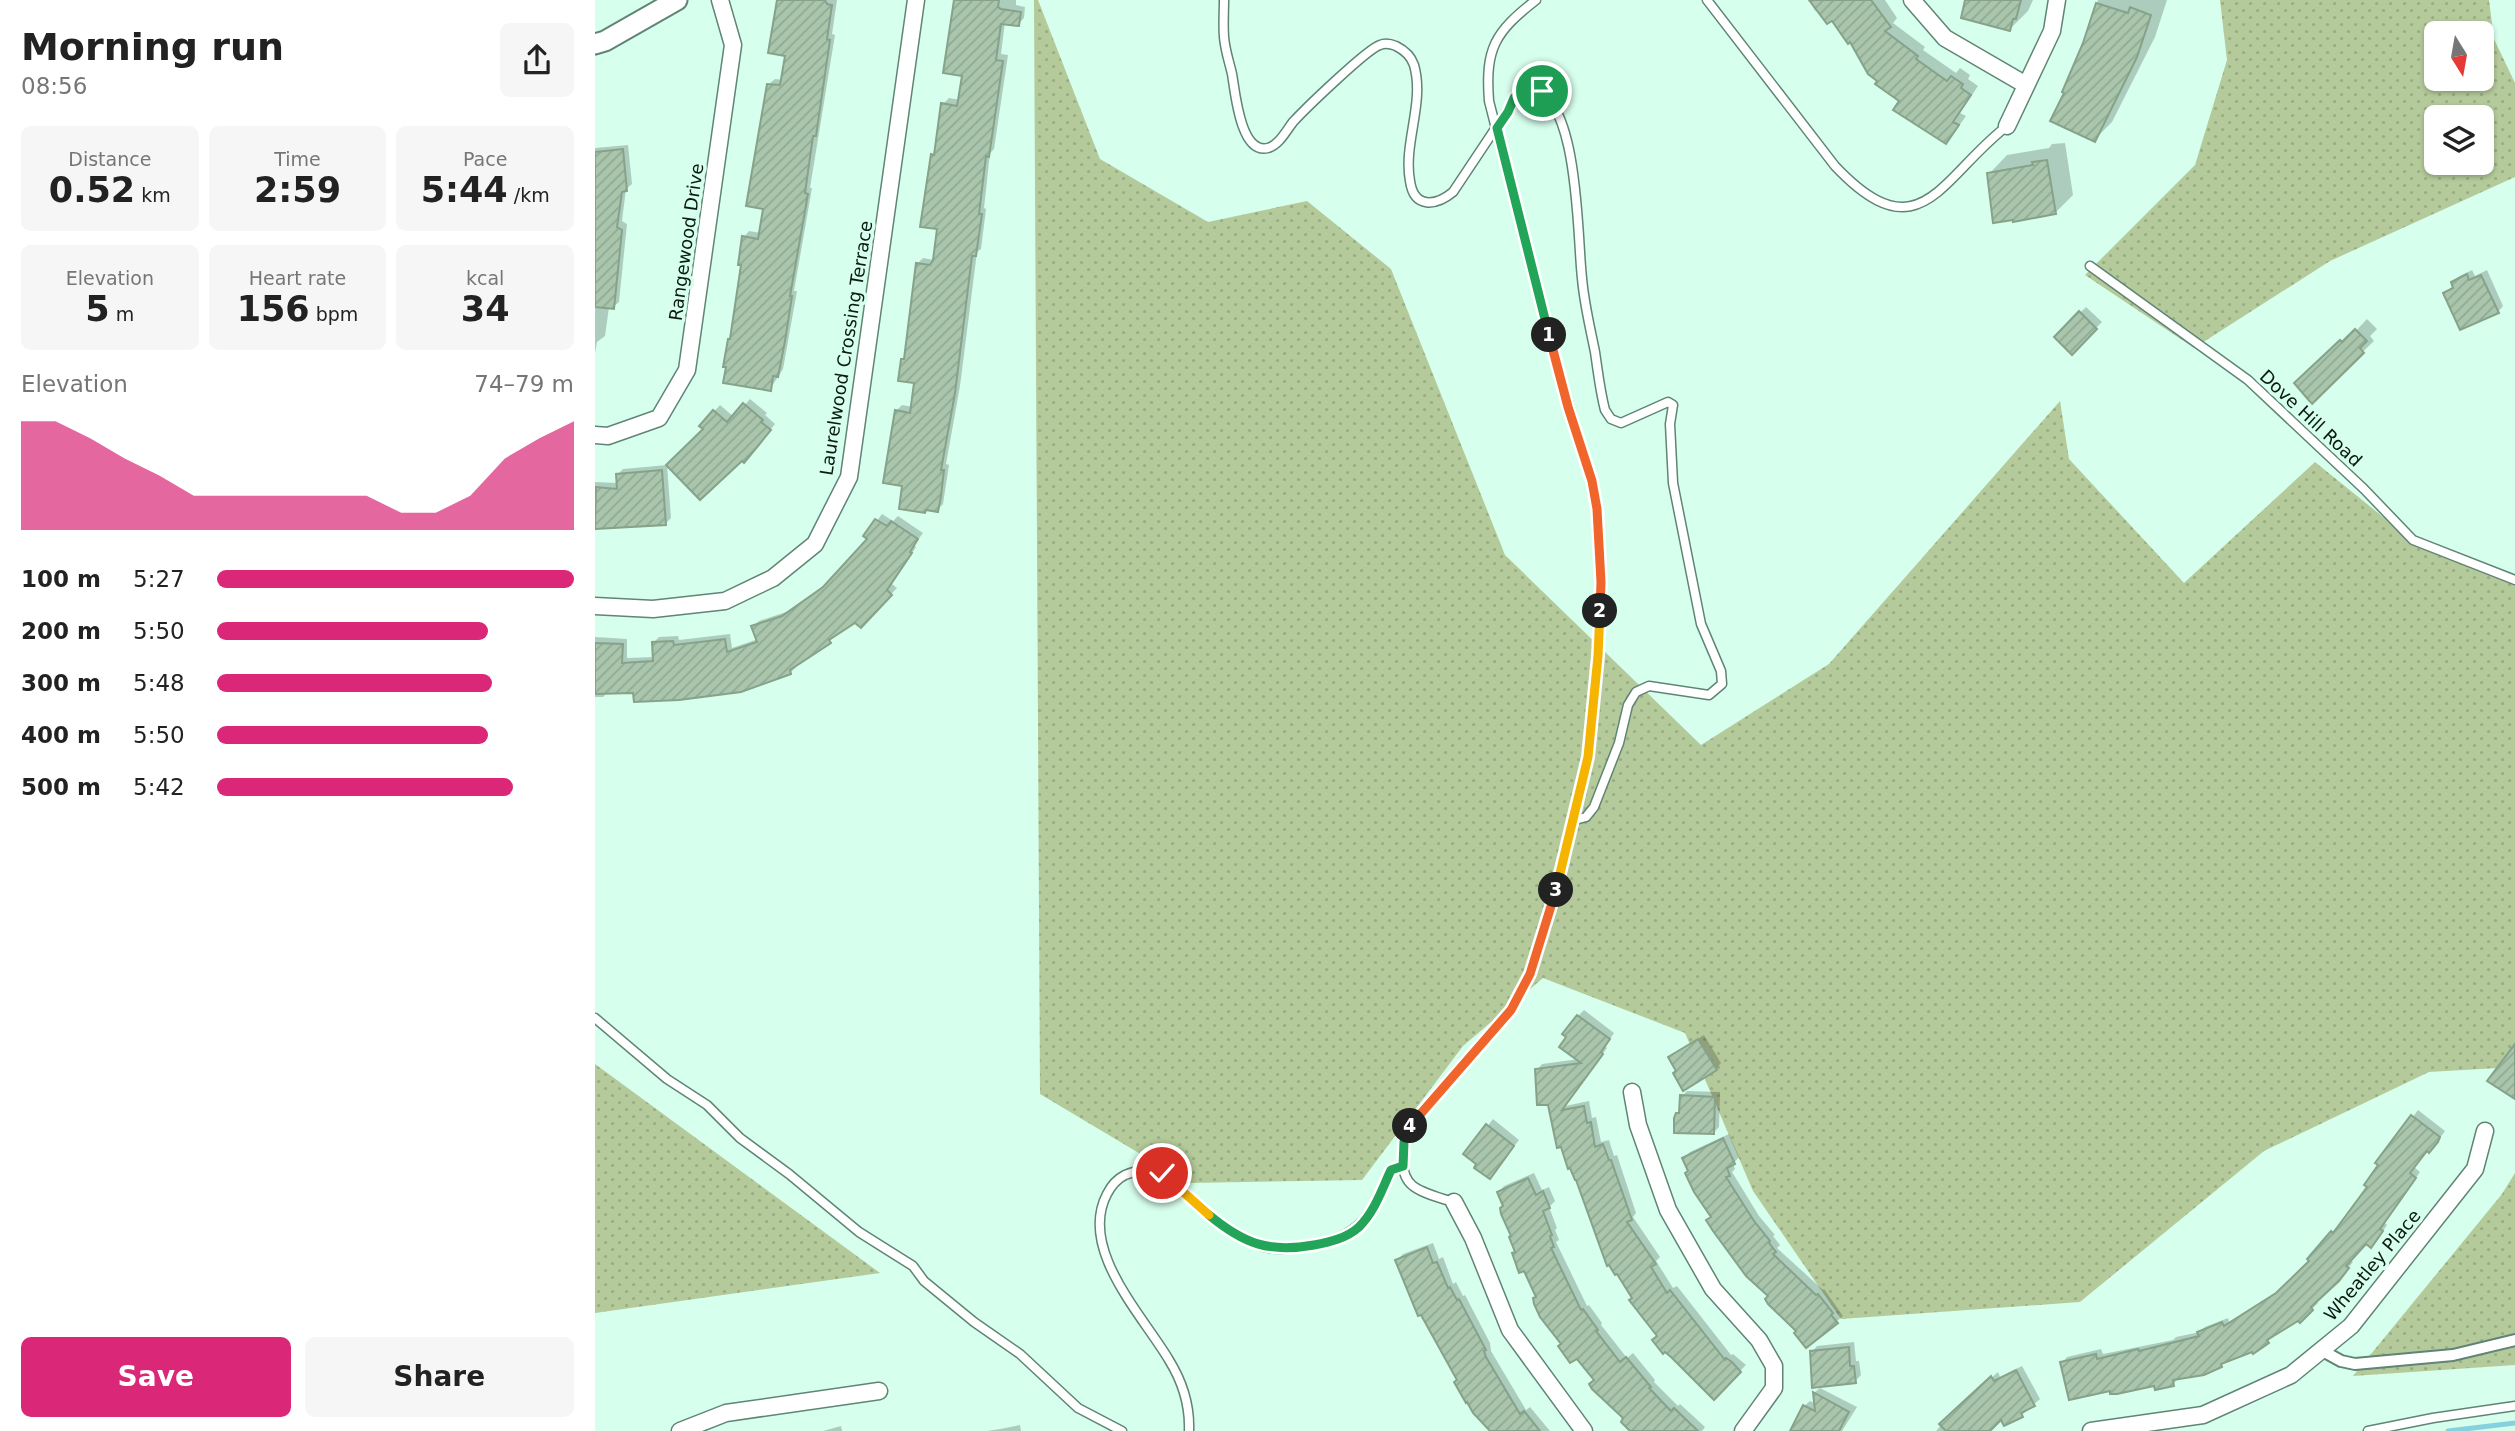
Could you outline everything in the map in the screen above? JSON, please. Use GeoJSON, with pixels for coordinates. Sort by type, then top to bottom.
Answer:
{"type":"FeatureCollection","features":[{"type":"Feature","properties":{"kind":"street"},"geometry":{"type":"LineString","coordinates":[[595,44],[677,0]]}},
{"type":"Feature","properties":{"kind":"street","name":"Rangewood Drive"},"geometry":{"type":"LineString","coordinates":[[595,435],[608,436],[659,418],[687,370],[733,45],[720,0]]}},
{"type":"Feature","properties":{"kind":"street","name":"Laurelwood Crossing Terrace"},"geometry":{"type":"LineString","coordinates":[[595,606],[653,609],[725,601],[773,578],[815,544],[849,477],[916,0]]}},
{"type":"Feature","properties":{"kind":"street"},"geometry":{"type":"LineString","coordinates":[[1912,0],[1945,37],[2026,85]]}},
{"type":"Feature","properties":{"kind":"street"},"geometry":{"type":"LineString","coordinates":[[2007,126],[2052,31],[2057,0]]}},
{"type":"Feature","properties":{"kind":"street"},"geometry":{"type":"LineString","coordinates":[[1632,1092],[1638,1125],[1668,1210],[1713,1289],[1759,1340],[1774,1366],[1774,1388],[1743,1431]]}},
{"type":"Feature","properties":{"kind":"street","name":"Wheatley Place"},"geometry":{"type":"LineString","coordinates":[[2091,1431],[2203,1415],[2291,1375],[2351,1326],[2475,1169],[2485,1131]]}},
{"type":"Feature","properties":{"kind":"street"},"geometry":{"type":"LineString","coordinates":[[1454,1202],[1473,1238],[1510,1330],[1584,1431]]}},
{"type":"Feature","properties":{"kind":"street"},"geometry":{"type":"LineString","coordinates":[[2321,1350],[2340,1361],[2355,1364],[2453,1355],[2515,1340]]}},
{"type":"Feature","properties":{"kind":"street"},"geometry":{"type":"LineString","coordinates":[[680,1431],[726,1413],[879,1391]]}},
{"type":"Feature","properties":{"kind":"lane"},"geometry":{"type":"LineString","coordinates":[[1224,0],[1224,38],[1238,113],[1252,143],[1261,149],[1276,143],[1295,120],[1366,54],[1381,44],[1390,44],[1407,53],[1415,68],[1409,180],[1415,194],[1429,204],[1437,203],[1453,192],[1508,112],[1514,98],[1528,86],[1542,91],[1561,121],[1577,205],[1581,275],[1601,394],[1611,419],[1621,423],[1668,402],[1673,405],[1670,424],[1673,483],[1701,624],[1721,671],[1722,684],[1709,695],[1642,688],[1631,697],[1619,743],[1594,807],[1586,817],[1574,820]]}},
{"type":"Feature","properties":{"kind":"lane"},"geometry":{"type":"LineString","coordinates":[[1454,1202],[1409,1184],[1403,1166],[1404,1142],[1411,1123],[1511,1010],[1530,974],[1551,913],[1588,757],[1598,656],[1601,582],[1597,509],[1592,481],[1556,363],[1489,101],[1487,77],[1490,56],[1499,35],[1510,20],[1536,0]]}},
{"type":"Feature","properties":{"kind":"lane"},"geometry":{"type":"LineString","coordinates":[[1707,0],[1835,166],[1852,184],[1880,201],[1902,208],[1928,201],[1985,143],[2007,126]]}},
{"type":"Feature","properties":{"kind":"lane","name":"Dove Hill Road"},"geometry":{"type":"LineString","coordinates":[[2090,266],[2248,380],[2364,489],[2413,540],[2515,580]]}},
{"type":"Feature","properties":{"kind":"lane"},"geometry":{"type":"LineString","coordinates":[[595,1018],[667,1079],[707,1105],[740,1138],[789,1174],[859,1232],[913,1266],[925,1281],[974,1322],[1020,1354],[1078,1408],[1122,1431]]}},
{"type":"Feature","properties":{"kind":"lane"},"geometry":{"type":"LineString","coordinates":[[1189,1431],[1188,1412],[1170,1361],[1122,1290],[1101,1241],[1099,1213],[1111,1188],[1126,1175],[1136,1171],[1162,1173],[1205,1212],[1232,1232],[1263,1247],[1282,1249],[1324,1243],[1344,1237],[1358,1228],[1376,1203],[1391,1170],[1403,1166]]}},
{"type":"Feature","properties":{"kind":"lane"},"geometry":{"type":"LineString","coordinates":[[2368,1431],[2515,1406]]}},
{"type":"Feature","properties":{"kind":"green space"},"geometry":{"type":"Polygon","coordinates":[[[1034,0],[1038,0],[1100,159],[1208,222],[1307,201],[1391,269],[1505,555],[1701,745],[1829,664],[2060,401],[2069,459],[2184,583],[2315,462],[2398,529],[2515,583],[2515,1067],[2429,1072],[2264,1151],[2080,1302],[1841,1319],[1753,1191],[1685,1033],[1543,978],[1463,1046],[1362,1180],[1189,1183],[1040,1094],[1034,0]]]}},
{"type":"Feature","properties":{"kind":"green space"},"geometry":{"type":"Polygon","coordinates":[[[2220,0],[2489,0],[2492,21],[2424,21],[2424,91],[2494,91],[2494,39],[2515,83],[2515,177],[2330,261],[2194,348],[2085,275],[2195,165],[2227,60],[2220,0]]]}},
{"type":"Feature","properties":{"kind":"green space"},"geometry":{"type":"Polygon","coordinates":[[[595,1064],[880,1273],[595,1313],[595,1064]]]}},
{"type":"Feature","properties":{"kind":"green space"},"geometry":{"type":"Polygon","coordinates":[[[2515,1173],[2515,1365],[2353,1376],[2502,1194],[2515,1173]]]}},
{"type":"Feature","properties":{"kind":"building"},"geometry":{"type":"Polygon","coordinates":[[[777,0],[825,0],[832,5],[827,39],[830,40],[816,136],[813,136],[805,193],[808,194],[785,341],[778,377],[773,376],[771,391],[723,383],[726,367],[723,367],[741,265],[738,265],[742,236],[758,239],[763,209],[746,206],[767,84],[780,85],[785,56],[768,53],[777,0]]]}},
{"type":"Feature","properties":{"kind":"building"},"geometry":{"type":"Polygon","coordinates":[[[954,0],[999,0],[998,7],[1001,9],[1021,12],[1019,26],[1001,24],[996,60],[1003,61],[989,157],[986,156],[976,256],[972,256],[955,393],[941,470],[944,470],[941,496],[938,512],[926,510],[925,513],[899,509],[902,486],[883,483],[895,410],[910,413],[914,383],[898,381],[901,359],[904,359],[916,263],[930,265],[933,260],[937,229],[920,227],[931,154],[934,155],[941,103],[957,106],[962,76],[943,73],[954,0]]]}},
{"type":"Feature","properties":{"kind":"building"},"geometry":{"type":"Polygon","coordinates":[[[1809,0],[1871,0],[1891,27],[1885,31],[1918,56],[1916,59],[1947,81],[1951,76],[1963,84],[1961,88],[1971,95],[1953,122],[1959,125],[1946,144],[1893,110],[1899,101],[1875,84],[1877,81],[1868,74],[1850,42],[1848,44],[1832,21],[1827,24],[1809,0]]]}},
{"type":"Feature","properties":{"kind":"building"},"geometry":{"type":"Polygon","coordinates":[[[1965,0],[2021,0],[2010,31],[1961,18],[1965,0]]]}},
{"type":"Feature","properties":{"kind":"building"},"geometry":{"type":"Polygon","coordinates":[[[2096,3],[2128,13],[2130,7],[2151,15],[2137,57],[2095,142],[2050,121],[2064,93],[2062,92],[2083,43],[2096,3]]]}},
{"type":"Feature","properties":{"kind":"building"},"geometry":{"type":"Polygon","coordinates":[[[623,149],[627,191],[622,192],[617,227],[622,230],[614,309],[595,307],[595,152],[623,149]]]}},
{"type":"Feature","properties":{"kind":"building"},"geometry":{"type":"Polygon","coordinates":[[[2047,160],[2056,214],[1993,223],[1987,173],[2047,160]]]}},
{"type":"Feature","properties":{"kind":"building"},"geometry":{"type":"Polygon","coordinates":[[[2467,274],[2469,280],[2481,275],[2499,313],[2460,330],[2443,293],[2453,288],[2451,282],[2467,274]]]}},
{"type":"Feature","properties":{"kind":"building"},"geometry":{"type":"Polygon","coordinates":[[[2079,311],[2097,329],[2072,355],[2054,337],[2079,311]]]}},
{"type":"Feature","properties":{"kind":"building"},"geometry":{"type":"Polygon","coordinates":[[[2355,329],[2367,341],[2360,348],[2364,353],[2312,404],[2294,383],[2355,329]]]}},
{"type":"Feature","properties":{"kind":"building"},"geometry":{"type":"Polygon","coordinates":[[[743,403],[771,430],[744,463],[742,461],[700,500],[666,465],[703,429],[699,426],[713,410],[727,422],[743,403]]]}},
{"type":"Feature","properties":{"kind":"building"},"geometry":{"type":"Polygon","coordinates":[[[662,470],[666,525],[595,529],[596,487],[617,489],[616,474],[662,470]]]}},
{"type":"Feature","properties":{"kind":"building"},"geometry":{"type":"Polygon","coordinates":[[[875,519],[887,526],[891,521],[918,539],[910,552],[912,553],[887,590],[892,595],[861,628],[855,623],[829,640],[831,643],[790,670],[791,674],[741,692],[679,700],[634,702],[633,693],[595,694],[595,643],[623,644],[622,663],[653,661],[652,642],[673,641],[674,645],[725,639],[727,652],[757,642],[751,626],[782,616],[823,587],[867,539],[863,536],[875,519]]]}},
{"type":"Feature","properties":{"kind":"building"},"geometry":{"type":"Polygon","coordinates":[[[1577,1015],[1610,1039],[1601,1052],[1603,1054],[1562,1110],[1584,1106],[1587,1123],[1591,1122],[1595,1147],[1603,1144],[1611,1160],[1632,1220],[1627,1222],[1656,1264],[1651,1267],[1667,1293],[1670,1290],[1725,1360],[1726,1358],[1732,1362],[1741,1372],[1714,1400],[1671,1357],[1665,1352],[1663,1354],[1652,1340],[1657,1336],[1629,1300],[1632,1298],[1617,1274],[1607,1266],[1576,1180],[1570,1168],[1568,1169],[1561,1147],[1557,1148],[1548,1105],[1537,1105],[1535,1069],[1581,1063],[1559,1047],[1566,1037],[1562,1034],[1577,1015]]]}},
{"type":"Feature","properties":{"kind":"building"},"geometry":{"type":"Polygon","coordinates":[[[1698,1039],[1717,1070],[1683,1091],[1668,1057],[1698,1039]]]}},
{"type":"Feature","properties":{"kind":"building"},"geometry":{"type":"Polygon","coordinates":[[[2515,1044],[2515,1099],[2487,1081],[2515,1044]]]}},
{"type":"Feature","properties":{"kind":"building"},"geometry":{"type":"Polygon","coordinates":[[[1680,1095],[1715,1097],[1714,1134],[1674,1133],[1674,1118],[1676,1113],[1679,1113],[1680,1095]]]}},
{"type":"Feature","properties":{"kind":"building"},"geometry":{"type":"Polygon","coordinates":[[[2411,1115],[2440,1137],[2438,1142],[2429,1153],[2427,1151],[2410,1173],[2416,1178],[2380,1229],[2383,1231],[2371,1248],[2366,1244],[2346,1266],[2349,1268],[2339,1281],[2311,1307],[2313,1310],[2300,1323],[2298,1321],[2267,1340],[2269,1343],[2253,1354],[2252,1352],[2221,1364],[2222,1367],[2204,1375],[2173,1380],[2174,1386],[2155,1390],[2154,1386],[2117,1394],[2110,1394],[2110,1391],[2069,1400],[2060,1362],[2096,1354],[2097,1359],[2199,1336],[2197,1332],[2222,1322],[2224,1326],[2276,1293],[2309,1261],[2307,1259],[2331,1231],[2333,1233],[2367,1187],[2364,1185],[2378,1165],[2375,1163],[2411,1115]]]}},
{"type":"Feature","properties":{"kind":"building"},"geometry":{"type":"Polygon","coordinates":[[[1486,1124],[1514,1146],[1490,1179],[1474,1168],[1476,1164],[1463,1154],[1486,1124]]]}},
{"type":"Feature","properties":{"kind":"building"},"geometry":{"type":"Polygon","coordinates":[[[1723,1138],[1735,1164],[1727,1168],[1730,1176],[1726,1177],[1770,1241],[1776,1252],[1773,1254],[1818,1294],[1838,1323],[1806,1348],[1794,1333],[1796,1331],[1768,1304],[1765,1299],[1768,1296],[1746,1276],[1713,1231],[1706,1220],[1711,1217],[1685,1173],[1688,1171],[1682,1158],[1723,1138]]]}},
{"type":"Feature","properties":{"kind":"building"},"geometry":{"type":"Polygon","coordinates":[[[1528,1178],[1536,1195],[1543,1191],[1550,1208],[1543,1211],[1552,1235],[1550,1236],[1554,1247],[1551,1248],[1581,1310],[1583,1309],[1620,1362],[1626,1357],[1651,1387],[1649,1388],[1671,1411],[1674,1408],[1698,1431],[1630,1431],[1621,1422],[1623,1418],[1592,1389],[1589,1384],[1594,1380],[1577,1359],[1570,1363],[1558,1346],[1561,1344],[1540,1317],[1534,1304],[1533,1298],[1536,1297],[1524,1271],[1519,1273],[1512,1253],[1515,1252],[1509,1237],[1511,1236],[1501,1214],[1500,1208],[1503,1206],[1497,1192],[1528,1178]]]}},
{"type":"Feature","properties":{"kind":"building"},"geometry":{"type":"Polygon","coordinates":[[[1427,1247],[1448,1288],[1450,1287],[1457,1300],[1459,1299],[1486,1350],[1486,1357],[1520,1414],[1524,1411],[1540,1431],[1490,1431],[1466,1403],[1454,1382],[1457,1380],[1421,1315],[1418,1316],[1395,1260],[1427,1247]]]}},
{"type":"Feature","properties":{"kind":"building"},"geometry":{"type":"Polygon","coordinates":[[[1849,1347],[1850,1366],[1854,1366],[1856,1383],[1812,1388],[1810,1351],[1849,1347]]]}},
{"type":"Feature","properties":{"kind":"building"},"geometry":{"type":"Polygon","coordinates":[[[2016,1370],[2035,1406],[2021,1413],[2023,1417],[2004,1426],[2001,1420],[1990,1431],[1946,1431],[1939,1424],[1991,1376],[1994,1381],[2016,1370]]]}},
{"type":"Feature","properties":{"kind":"building"},"geometry":{"type":"Polygon","coordinates":[[[1813,1392],[1849,1412],[1839,1431],[1790,1431],[1803,1405],[1815,1411],[1813,1392]]]}},
{"type":"Feature","properties":{"kind":"waterway"},"geometry":{"type":"LineString","coordinates":[[2448,1431],[2515,1423]]}},
{"type":"Feature","properties":{"kind":"route"},"geometry":{"type":"LineString","coordinates":[[1162,1173],[1232,1232],[1263,1247],[1300,1248],[1344,1237],[1367,1218],[1391,1170],[1403,1166],[1404,1142],[1411,1123],[1511,1010],[1530,974],[1551,913],[1588,757],[1598,656],[1601,582],[1597,509],[1592,481],[1553,352],[1497,128],[1521,90],[1528,86],[1542,91]]}}]}
